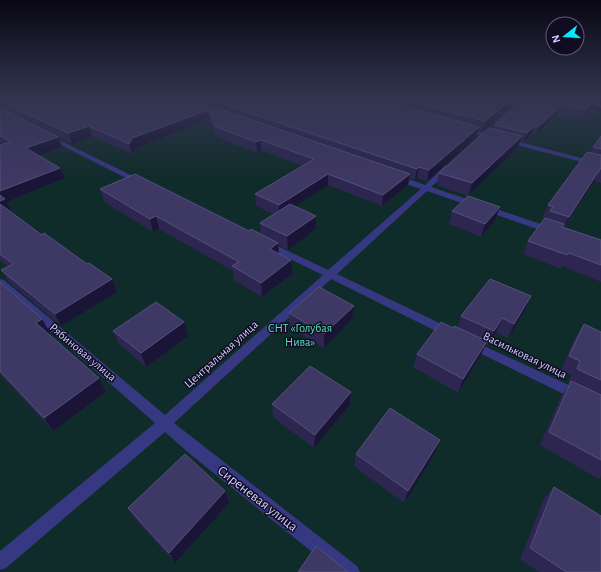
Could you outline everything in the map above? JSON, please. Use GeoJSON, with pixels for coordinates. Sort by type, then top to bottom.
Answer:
{"type":"FeatureCollection","features":[{"type":"Feature","properties":{"kind":"street"},"geometry":{"type":"LineString","coordinates":[[474,144],[494,126]]}},
{"type":"Feature","properties":{"kind":"street"},"geometry":{"type":"LineString","coordinates":[[461,129],[601,165]]}},
{"type":"Feature","properties":{"kind":"street"},"geometry":{"type":"LineString","coordinates":[[43,134],[150,187]]}},
{"type":"Feature","properties":{"kind":"street","name":"Центральная улица"},"geometry":{"type":"LineString","coordinates":[[0,562],[165,423],[458,158]]}},
{"type":"Feature","properties":{"kind":"street"},"geometry":{"type":"LineString","coordinates":[[389,175],[557,233]]}},
{"type":"Feature","properties":{"kind":"street","name":"Васильковая улица"},"geometry":{"type":"LineString","coordinates":[[258,240],[601,406]]}},
{"type":"Feature","properties":{"kind":"street","name":"Рябиновая улица"},"geometry":{"type":"LineString","coordinates":[[0,282],[165,423]]}},
{"type":"Feature","properties":{"kind":"street","name":"Сиреневая улица"},"geometry":{"type":"LineString","coordinates":[[165,423],[195,449],[351,572]]}},
{"type":"Feature","properties":{"kind":"green space","name":"СНТ «Голубая Нива»"},"geometry":{"type":"Polygon","coordinates":[[[0,124],[601,124],[601,572],[0,572],[0,124]]]}},
{"type":"Feature","properties":{"kind":"building"},"geometry":{"type":"Polygon","coordinates":[[[0,124],[31,124],[58,137],[26,148],[60,168],[0,191],[0,145],[11,142],[0,136],[0,124]]]}},
{"type":"Feature","properties":{"kind":"building"},"geometry":{"type":"Polygon","coordinates":[[[48,124],[171,124],[132,138],[129,144],[89,126],[68,133],[48,124]]]}},
{"type":"Feature","properties":{"kind":"building"},"geometry":{"type":"Polygon","coordinates":[[[214,124],[262,124],[410,174],[383,195],[328,174],[279,205],[255,194],[314,159],[261,140],[256,142],[216,127],[214,124]]]}},
{"type":"Feature","properties":{"kind":"building"},"geometry":{"type":"Polygon","coordinates":[[[282,124],[467,124],[479,127],[429,170],[419,167],[417,169],[282,124]]]}},
{"type":"Feature","properties":{"kind":"building"},"geometry":{"type":"Polygon","coordinates":[[[495,124],[542,124],[538,127],[534,126],[527,133],[494,125],[495,124]]]}},
{"type":"Feature","properties":{"kind":"building"},"geometry":{"type":"Polygon","coordinates":[[[489,128],[522,136],[472,183],[439,173],[489,128]]]}},
{"type":"Feature","properties":{"kind":"building"},"geometry":{"type":"Polygon","coordinates":[[[601,136],[601,149],[593,147],[601,136]]]}},
{"type":"Feature","properties":{"kind":"building"},"geometry":{"type":"Polygon","coordinates":[[[587,152],[601,155],[601,169],[569,217],[550,211],[553,207],[548,205],[587,152]]]}},
{"type":"Feature","properties":{"kind":"building"},"geometry":{"type":"Polygon","coordinates":[[[135,174],[249,231],[251,229],[278,243],[270,249],[291,260],[261,283],[232,266],[239,262],[156,216],[150,219],[100,189],[135,174]]]}},
{"type":"Feature","properties":{"kind":"building"},"geometry":{"type":"Polygon","coordinates":[[[0,195],[5,199],[0,201],[0,195]]]}},
{"type":"Feature","properties":{"kind":"building"},"geometry":{"type":"Polygon","coordinates":[[[468,196],[500,207],[485,224],[452,211],[468,196]]]}},
{"type":"Feature","properties":{"kind":"building"},"geometry":{"type":"Polygon","coordinates":[[[0,204],[42,235],[44,233],[87,264],[89,263],[112,279],[55,314],[1,270],[13,264],[0,254],[0,204]]]}},
{"type":"Feature","properties":{"kind":"building"},"geometry":{"type":"Polygon","coordinates":[[[290,204],[316,216],[287,236],[260,223],[290,204]]]}},
{"type":"Feature","properties":{"kind":"building"},"geometry":{"type":"Polygon","coordinates":[[[545,218],[564,224],[562,227],[601,240],[601,265],[569,253],[567,255],[528,241],[545,218]]]}},
{"type":"Feature","properties":{"kind":"building"},"geometry":{"type":"Polygon","coordinates":[[[490,279],[531,296],[514,324],[502,318],[494,331],[461,316],[490,279]]]}},
{"type":"Feature","properties":{"kind":"building"},"geometry":{"type":"Polygon","coordinates":[[[0,282],[42,319],[36,323],[99,378],[44,418],[0,371],[0,282]]]}},
{"type":"Feature","properties":{"kind":"building"},"geometry":{"type":"Polygon","coordinates":[[[319,287],[354,306],[324,334],[289,313],[319,287]]]}},
{"type":"Feature","properties":{"kind":"building"},"geometry":{"type":"Polygon","coordinates":[[[156,302],[184,322],[141,353],[113,331],[156,302]]]}},
{"type":"Feature","properties":{"kind":"building"},"geometry":{"type":"Polygon","coordinates":[[[441,322],[453,328],[454,326],[487,341],[463,379],[417,354],[441,322]]]}},
{"type":"Feature","properties":{"kind":"building"},"geometry":{"type":"Polygon","coordinates":[[[584,324],[601,332],[601,380],[577,369],[580,361],[569,356],[584,324]]]}},
{"type":"Feature","properties":{"kind":"building"},"geometry":{"type":"Polygon","coordinates":[[[310,366],[351,392],[315,435],[272,404],[310,366]]]}},
{"type":"Feature","properties":{"kind":"building"},"geometry":{"type":"Polygon","coordinates":[[[571,381],[601,395],[601,460],[549,432],[571,381]]]}},
{"type":"Feature","properties":{"kind":"building"},"geometry":{"type":"Polygon","coordinates":[[[390,408],[440,440],[408,491],[356,454],[390,408]]]}},
{"type":"Feature","properties":{"kind":"building"},"geometry":{"type":"Polygon","coordinates":[[[185,454],[225,491],[169,553],[128,508],[185,454]]]}},
{"type":"Feature","properties":{"kind":"building"},"geometry":{"type":"Polygon","coordinates":[[[554,487],[601,516],[601,572],[566,572],[530,548],[554,487]]]}},
{"type":"Feature","properties":{"kind":"building"},"geometry":{"type":"Polygon","coordinates":[[[316,546],[348,572],[298,572],[316,546]]]}}]}
